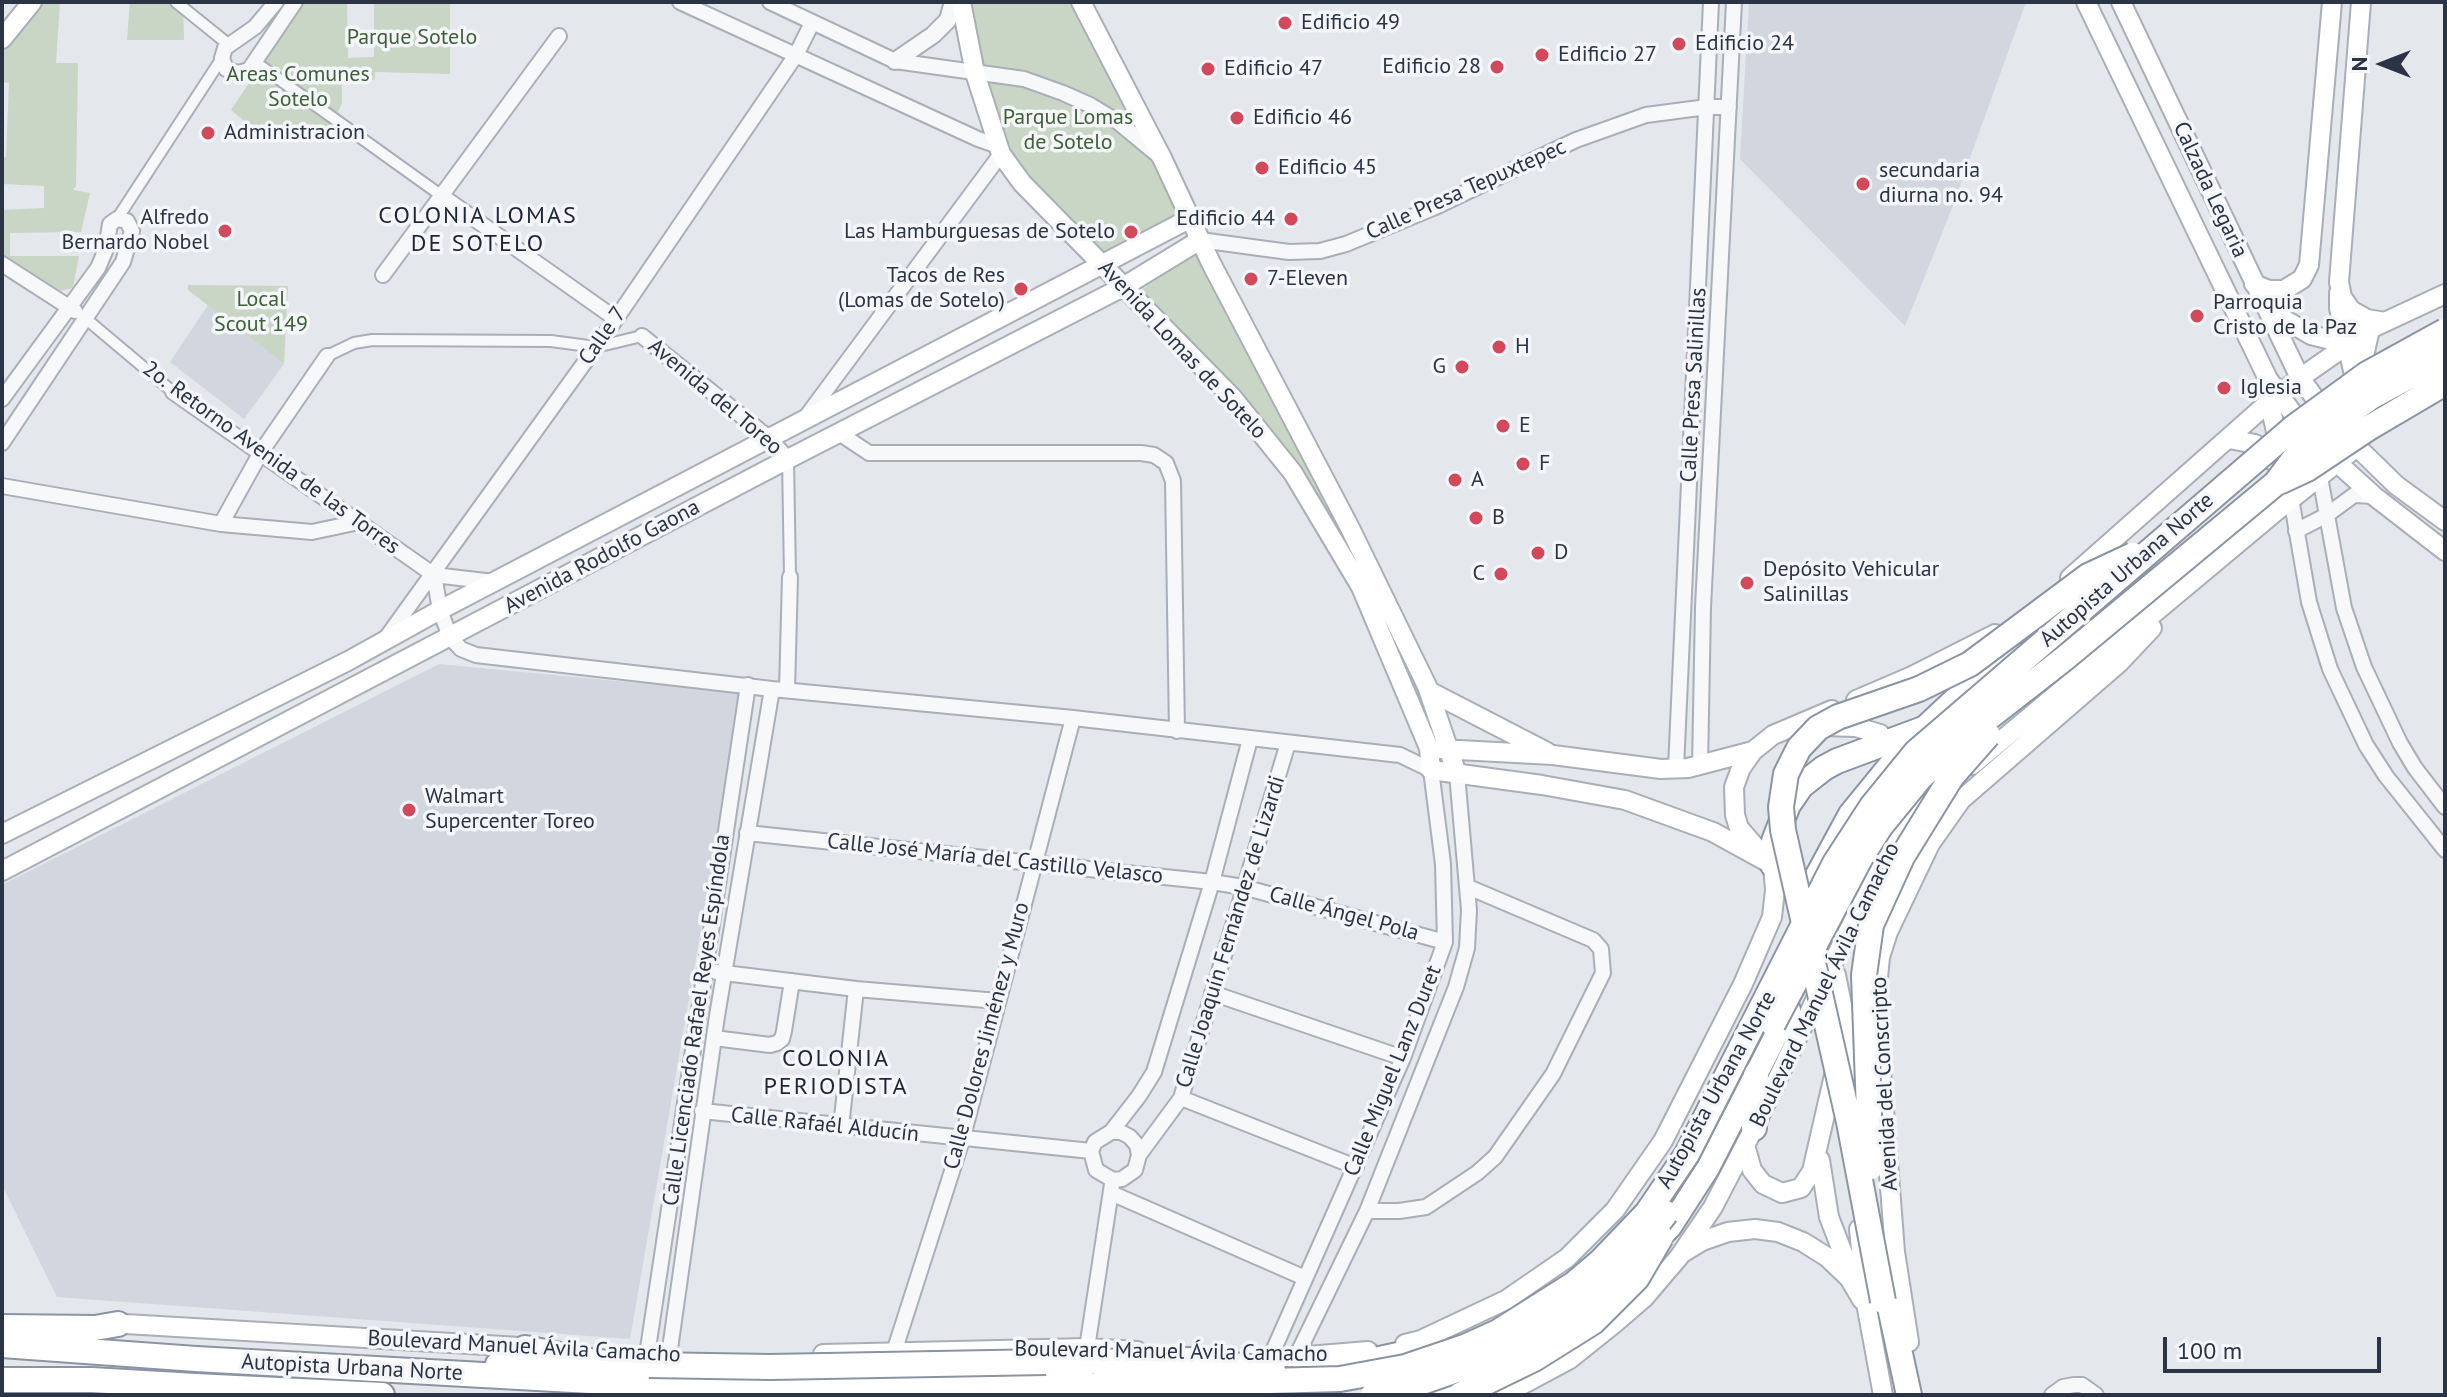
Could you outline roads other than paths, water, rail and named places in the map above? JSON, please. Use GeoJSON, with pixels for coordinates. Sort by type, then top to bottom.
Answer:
{"type":"FeatureCollection","features":[{"type":"Feature","properties":{"kind":"highway"},"geometry":{"type":"LineString","coordinates":[[2293,428],[2293,420],[2300,409],[2348,369],[2382,346],[2445,314]]}},
{"type":"Feature","properties":{"kind":"highway"},"geometry":{"type":"LineString","coordinates":[[2384,353],[2445,321]]}},
{"type":"Feature","properties":{"kind":"highway","name":"Autopista Urbana Norte"},"geometry":{"type":"LineString","coordinates":[[3,1371],[87,1352],[680,1386],[1045,1387],[1340,1379],[1405,1367],[1467,1346],[1540,1308],[1600,1262],[1647,1213],[1687,1154],[1835,863],[1885,788],[1938,730],[2293,428],[2367,374],[2445,331]]}},
{"type":"Feature","properties":{"kind":"highway","name":"Autopista Urbana Norte"},"geometry":{"type":"LineString","coordinates":[[1373,1395],[1402,1389],[1474,1364],[1526,1339],[1571,1310],[1609,1279],[1639,1248],[1708,1150],[1831,912],[1880,827],[1909,790],[1943,756],[2022,689],[2284,490],[2297,455],[2328,428],[2371,397],[2445,357]]}},
{"type":"Feature","properties":{"kind":"highway"},"geometry":{"type":"LineString","coordinates":[[2399,391],[2445,368]]}},
{"type":"Feature","properties":{"kind":"highway"},"geometry":{"type":"LineString","coordinates":[[2284,490],[2307,469],[2380,420],[2445,383]]}},
{"type":"Feature","properties":{"kind":"highway","name":"Boulevard Manuel Ávila Camacho"},"geometry":{"type":"LineString","coordinates":[[2,1338],[749,1375],[1020,1377],[1303,1370],[1343,1366],[1435,1346],[1507,1315],[1548,1290],[1603,1245],[1663,1174],[1708,1094],[1837,835],[1887,767],[1923,729],[2233,468]]}},
{"type":"Feature","properties":{"kind":"highway","name":"Boulevard Manuel Ávila Camacho"},"geometry":{"type":"LineString","coordinates":[[1419,1395],[1468,1379],[1525,1353],[1570,1324],[1620,1281],[1670,1227],[1708,1168],[1875,845],[1893,816],[1932,767],[1988,716],[2251,497]]}},
{"type":"Feature","properties":{"kind":"highway"},"geometry":{"type":"LineString","coordinates":[[1905,1387],[1896,1368],[1840,1077],[1783,830],[1781,797],[1786,774],[1809,735],[1828,722],[1954,673],[2001,643],[2088,576],[2119,560],[2149,551]]}},
{"type":"Feature","properties":{"kind":"highway"},"geometry":{"type":"LineString","coordinates":[[1905,1387],[1877,1233],[1869,1133],[1864,975],[1871,925],[1902,857],[1952,776],[1970,752],[2065,658]]}},
{"type":"Feature","properties":{"kind":"highway"},"geometry":{"type":"LineString","coordinates":[[1782,873],[1774,841],[1788,805],[1801,786],[1837,761],[1923,729]]}},
{"type":"Feature","properties":{"kind":"highway"},"geometry":{"type":"LineString","coordinates":[[1750,1136],[1756,1074]]}},
{"type":"Feature","properties":{"kind":"highway"},"geometry":{"type":"LineString","coordinates":[[1460,1395],[1506,1375],[1555,1348],[1608,1308],[1647,1264],[1674,1202]]}},
{"type":"Feature","properties":{"kind":"highway"},"geometry":{"type":"LineString","coordinates":[[2,1327],[95,1328],[118,1324]]}},
{"type":"Feature","properties":{"kind":"highway"},"geometry":{"type":"LineString","coordinates":[[525,1348],[586,1361],[655,1359],[770,1367],[1193,1360],[1272,1370],[1306,1380]]}},
{"type":"Feature","properties":{"kind":"highway"},"geometry":{"type":"LineString","coordinates":[[867,1353],[1020,1377]]}},
{"type":"Feature","properties":{"kind":"highway"},"geometry":{"type":"LineString","coordinates":[[3,1371],[48,1395]]}},
{"type":"Feature","properties":{"kind":"highway"},"geometry":{"type":"LineString","coordinates":[[3,1371],[157,1395]]}},
{"type":"Feature","properties":{"kind":"highway","name":"Autopista Urbana Norte"},"geometry":{"type":"LineString","coordinates":[[3,1371],[92,1380],[382,1395]]}},
{"type":"Feature","properties":{"kind":"main road"},"geometry":{"type":"LineString","coordinates":[[2,39],[32,2]]}},
{"type":"Feature","properties":{"kind":"main road","name":"Avenida Lomas de Sotelo"},"geometry":{"type":"LineString","coordinates":[[961,2],[975,73],[1000,150],[1022,183],[1232,397],[1293,473],[1361,587],[1439,749],[1457,774]]}},
{"type":"Feature","properties":{"kind":"main road","name":"Avenida Lomas de Sotelo"},"geometry":{"type":"LineString","coordinates":[[1081,2],[1162,158],[1189,219],[1350,528],[1429,691],[1439,749],[1431,770]]}},
{"type":"Feature","properties":{"kind":"main road","name":"Calzada Legaria"},"geometry":{"type":"LineString","coordinates":[[2086,2],[2259,358],[2274,399]]}},
{"type":"Feature","properties":{"kind":"main road","name":"Calzada Legaria"},"geometry":{"type":"LineString","coordinates":[[2121,2],[2300,378],[2324,412],[2363,443],[2375,466],[2445,521]]}},
{"type":"Feature","properties":{"kind":"main road"},"geometry":{"type":"LineString","coordinates":[[2254,284],[2269,290],[2284,290],[2296,284],[2306,273],[2332,2]]}},
{"type":"Feature","properties":{"kind":"main road"},"geometry":{"type":"LineString","coordinates":[[2361,2],[2339,308],[2363,443]]}},
{"type":"Feature","properties":{"kind":"main road"},"geometry":{"type":"LineString","coordinates":[[2322,114],[2352,117]]}},
{"type":"Feature","properties":{"kind":"main road","name":"Avenida Rodolfo Gaona"},"geometry":{"type":"LineString","coordinates":[[2,834],[384,642],[1189,219]]}},
{"type":"Feature","properties":{"kind":"main road","name":"Avenida Rodolfo Gaona"},"geometry":{"type":"LineString","coordinates":[[2,871],[1123,287],[1200,240]]}},
{"type":"Feature","properties":{"kind":"main road"},"geometry":{"type":"LineString","coordinates":[[2339,282],[2342,297],[2351,310],[2378,325]]}},
{"type":"Feature","properties":{"kind":"main road"},"geometry":{"type":"LineString","coordinates":[[1782,873],[1748,841],[1735,815],[1734,787],[1741,768],[1753,751],[1773,735],[1912,676],[1975,645],[2048,599],[2300,378],[2378,325],[2445,294]]}},
{"type":"Feature","properties":{"kind":"main road"},"geometry":{"type":"LineString","coordinates":[[2266,308],[2303,331],[2347,344]]}},
{"type":"Feature","properties":{"kind":"main road"},"geometry":{"type":"LineString","coordinates":[[2378,325],[2364,356],[2371,383],[2394,405],[2414,410]]}},
{"type":"Feature","properties":{"kind":"main road","name":"Boulevard Manuel Ávila Camacho"},"geometry":{"type":"LineString","coordinates":[[1503,1395],[1570,1359],[1644,1298],[1679,1257],[1713,1207],[1750,1136],[1876,873],[1909,821],[1932,796],[2018,728],[2274,513],[2284,490],[2320,477],[2363,443],[2414,410],[2445,395]]}},
{"type":"Feature","properties":{"kind":"main road"},"geometry":{"type":"LineString","coordinates":[[2274,399],[2284,490]]}},
{"type":"Feature","properties":{"kind":"main road"},"geometry":{"type":"LineString","coordinates":[[2274,399],[2374,496],[2445,551]]}},
{"type":"Feature","properties":{"kind":"main road"},"geometry":{"type":"LineString","coordinates":[[2229,439],[2255,444],[2274,462],[2281,487],[2274,513]]}},
{"type":"Feature","properties":{"kind":"main road","name":"Avenida del Conscripto"},"geometry":{"type":"LineString","coordinates":[[1922,1395],[1908,1340],[1891,1208],[1877,988],[1880,957],[1888,932],[1944,820],[1961,800],[2134,649],[2176,596]]}},
{"type":"Feature","properties":{"kind":"main road"},"geometry":{"type":"LineString","coordinates":[[1429,691],[1553,755]]}},
{"type":"Feature","properties":{"kind":"main road"},"geometry":{"type":"LineString","coordinates":[[1795,726],[1845,726],[1880,734]]}},
{"type":"Feature","properties":{"kind":"main road"},"geometry":{"type":"LineString","coordinates":[[1439,749],[1553,755],[1643,768],[1700,766],[1753,751]]}},
{"type":"Feature","properties":{"kind":"main road"},"geometry":{"type":"LineString","coordinates":[[1431,770],[1625,800],[1713,832],[1782,873]]}},
{"type":"Feature","properties":{"kind":"main road"},"geometry":{"type":"LineString","coordinates":[[127,771],[141,799]]}},
{"type":"Feature","properties":{"kind":"main road"},"geometry":{"type":"LineString","coordinates":[[1930,844],[1933,822]]}},
{"type":"Feature","properties":{"kind":"main road","name":"Boulevard Manuel Ávila Camacho"},"geometry":{"type":"LineString","coordinates":[[655,1359],[1087,1348],[1270,1358],[1349,1354],[1421,1340],[1506,1300],[1567,1258],[1615,1210],[1663,1141],[1743,984],[1772,917],[1775,890],[1782,873]]}},
{"type":"Feature","properties":{"kind":"main road","name":"Avenida del Conscripto"},"geometry":{"type":"LineString","coordinates":[[1836,975],[1846,1025],[1867,1309],[1883,1395]]}},
{"type":"Feature","properties":{"kind":"main road"},"geometry":{"type":"LineString","coordinates":[[1750,1136],[1752,1170],[1763,1184],[1776,1192],[1789,1193],[1801,1188],[1810,1177],[1846,1025]]}},
{"type":"Feature","properties":{"kind":"main road"},"geometry":{"type":"LineString","coordinates":[[1820,1137],[1822,1183],[1829,1217],[1867,1309]]}},
{"type":"Feature","properties":{"kind":"main road"},"geometry":{"type":"LineString","coordinates":[[1679,1257],[1702,1241],[1728,1232],[1755,1229],[1778,1232],[1803,1242],[1827,1257],[1857,1290]]}},
{"type":"Feature","properties":{"kind":"main road","name":"Boulevard Manuel Ávila Camacho"},"geometry":{"type":"LineString","coordinates":[[2,1315],[525,1348]]}},
{"type":"Feature","properties":{"kind":"main road"},"geometry":{"type":"LineString","coordinates":[[1905,1387],[1908,1340]]}},
{"type":"Feature","properties":{"kind":"street"},"geometry":{"type":"LineString","coordinates":[[176,2],[228,44]]}},
{"type":"Feature","properties":{"kind":"street"},"geometry":{"type":"LineString","coordinates":[[2,399],[98,268],[106,249],[110,224],[117,219],[222,58],[228,44],[255,27],[276,2]]}},
{"type":"Feature","properties":{"kind":"street"},"geometry":{"type":"LineString","coordinates":[[222,58],[226,69],[238,73],[249,70],[295,2]]}},
{"type":"Feature","properties":{"kind":"street"},"geometry":{"type":"LineString","coordinates":[[680,2],[1000,150],[805,419]]}},
{"type":"Feature","properties":{"kind":"street"},"geometry":{"type":"LineString","coordinates":[[770,2],[895,61],[1024,79],[1090,105],[1118,122],[1162,158]]}},
{"type":"Feature","properties":{"kind":"street"},"geometry":{"type":"LineString","coordinates":[[895,61],[948,20],[953,2]]}},
{"type":"Feature","properties":{"kind":"street","name":"Calle Presa Salinillas"},"geometry":{"type":"LineString","coordinates":[[1676,768],[1711,2]]}},
{"type":"Feature","properties":{"kind":"street","name":"Calle Presa Salinillas"},"geometry":{"type":"LineString","coordinates":[[1700,766],[1704,592],[1734,2]]}},
{"type":"Feature","properties":{"kind":"street","name":"Calle 7"},"geometry":{"type":"LineString","coordinates":[[384,642],[616,319],[796,55],[812,23]]}},
{"type":"Feature","properties":{"kind":"street"},"geometry":{"type":"LineString","coordinates":[[383,275],[559,36]]}},
{"type":"Feature","properties":{"kind":"street"},"geometry":{"type":"LineString","coordinates":[[255,62],[616,319]]}},
{"type":"Feature","properties":{"kind":"street","name":"Calle Presa Tepuxtepec"},"geometry":{"type":"LineString","coordinates":[[1200,240],[1289,252],[1320,251],[1346,244],[1433,208],[1576,140],[1646,115],[1729,107]]}},
{"type":"Feature","properties":{"kind":"street"},"geometry":{"type":"LineString","coordinates":[[2,443],[123,262],[132,231],[127,221],[117,219]]}},
{"type":"Feature","properties":{"kind":"street","name":"2o. Retorno Avenida de las Torres"},"geometry":{"type":"LineString","coordinates":[[2,264],[85,318],[173,392],[434,575]]}},
{"type":"Feature","properties":{"kind":"street"},"geometry":{"type":"LineString","coordinates":[[221,524],[261,452],[327,356],[354,343],[372,340],[551,341],[596,347],[642,336]]}},
{"type":"Feature","properties":{"kind":"street","name":"Avenida del Toreo"},"geometry":{"type":"LineString","coordinates":[[642,336],[769,438],[788,459]]}},
{"type":"Feature","properties":{"kind":"street"},"geometry":{"type":"LineString","coordinates":[[839,433],[869,453],[1154,455],[1166,463],[1173,481],[1177,731]]}},
{"type":"Feature","properties":{"kind":"street"},"geometry":{"type":"LineString","coordinates":[[788,459],[790,577]]}},
{"type":"Feature","properties":{"kind":"street"},"geometry":{"type":"LineString","coordinates":[[2320,477],[2344,608],[2364,667],[2400,743],[2445,807]]}},
{"type":"Feature","properties":{"kind":"street"},"geometry":{"type":"LineString","coordinates":[[2,486],[221,524],[312,532],[359,522]]}},
{"type":"Feature","properties":{"kind":"street"},"geometry":{"type":"LineString","coordinates":[[2284,490],[2296,531],[2309,602],[2320,639],[2350,712],[2386,776],[2445,850]]}},
{"type":"Feature","properties":{"kind":"street"},"geometry":{"type":"LineString","coordinates":[[2296,531],[2327,515],[2354,495],[2374,496]]}},
{"type":"Feature","properties":{"kind":"street"},"geometry":{"type":"LineString","coordinates":[[494,582],[434,575],[440,610],[450,637],[461,649],[476,655],[1400,755],[1439,749]]}},
{"type":"Feature","properties":{"kind":"street","name":"Calle Licenciado Rafael Reyes Espíndola"},"geometry":{"type":"LineString","coordinates":[[655,1359],[702,1111],[747,833],[780,690],[790,577]]}},
{"type":"Feature","properties":{"kind":"street","name":"Calle Licenciado Rafael Reyes Espíndola"},"geometry":{"type":"LineString","coordinates":[[655,1359],[704,971],[748,685]]}},
{"type":"Feature","properties":{"kind":"street","name":"Calle Dolores Jiménez y Muro"},"geometry":{"type":"LineString","coordinates":[[894,1352],[962,1140],[1073,718]]}},
{"type":"Feature","properties":{"kind":"street","name":"Calle Joaquín Fernández de Lizardi"},"geometry":{"type":"LineString","coordinates":[[1091,1151],[1102,1135],[1111,1132],[1154,1072],[1212,882],[1250,739]]}},
{"type":"Feature","properties":{"kind":"street","name":"Calle Joaquín Fernández de Lizardi"},"geometry":{"type":"LineString","coordinates":[[1112,1186],[1129,1175],[1138,1163],[1139,1155],[1181,1098],[1288,743]]}},
{"type":"Feature","properties":{"kind":"street"},"geometry":{"type":"LineString","coordinates":[[1400,755],[1431,770]]}},
{"type":"Feature","properties":{"kind":"street","name":"Calle Miguel Lanz Duret"},"geometry":{"type":"LineString","coordinates":[[1270,1358],[1403,1058],[1445,942],[1443,864],[1431,770]]}},
{"type":"Feature","properties":{"kind":"street","name":"Calle Miguel Lanz Duret"},"geometry":{"type":"LineString","coordinates":[[1296,1357],[1367,1211],[1456,987],[1467,948],[1468,887],[1457,774]]}},
{"type":"Feature","properties":{"kind":"street","name":"Calle José María del Castillo Velasco"},"geometry":{"type":"LineString","coordinates":[[747,833],[1243,887]]}},
{"type":"Feature","properties":{"kind":"street","name":"Calle Ángel Pola"},"geometry":{"type":"LineString","coordinates":[[1243,887],[1445,942]]}},
{"type":"Feature","properties":{"kind":"street"},"geometry":{"type":"LineString","coordinates":[[1367,1211],[1426,1207],[1495,1157],[1553,1074],[1603,973],[1601,949],[1593,940],[1468,887]]}},
{"type":"Feature","properties":{"kind":"street"},"geometry":{"type":"LineString","coordinates":[[704,971],[856,989],[998,1001]]}},
{"type":"Feature","properties":{"kind":"street"},"geometry":{"type":"LineString","coordinates":[[714,1038],[770,1045],[777,1043],[784,1031],[792,981]]}},
{"type":"Feature","properties":{"kind":"street"},"geometry":{"type":"LineString","coordinates":[[841,1127],[856,989]]}},
{"type":"Feature","properties":{"kind":"street"},"geometry":{"type":"LineString","coordinates":[[1212,993],[1403,1058]]}},
{"type":"Feature","properties":{"kind":"street"},"geometry":{"type":"LineString","coordinates":[[1181,1098],[1356,1167]]}},
{"type":"Feature","properties":{"kind":"street","name":"Calle Rafaél Alducín"},"geometry":{"type":"LineString","coordinates":[[702,1111],[1091,1151]]}},
{"type":"Feature","properties":{"kind":"street"},"geometry":{"type":"LineString","coordinates":[[1111,1132],[1121,1132],[1130,1137],[1137,1145],[1139,1155]]}},
{"type":"Feature","properties":{"kind":"street"},"geometry":{"type":"LineString","coordinates":[[1091,1151],[1096,1170],[1112,1186],[1305,1278]]}},
{"type":"Feature","properties":{"kind":"street"},"geometry":{"type":"LineString","coordinates":[[1087,1348],[1112,1186]]}},
{"type":"Feature","properties":{"kind":"street"},"geometry":{"type":"LineString","coordinates":[[2052,1395],[2063,1387],[2074,1385],[2082,1385],[2096,1395]]}},
{"type":"Feature","properties":{"kind":"place","name":"Edificio 49"},"geometry":{"type":"Point","coordinates":[1285,23]}},
{"type":"Feature","properties":{"kind":"place","name":"Edificio 24"},"geometry":{"type":"Point","coordinates":[1679,44]}},
{"type":"Feature","properties":{"kind":"place","name":"Edificio 27"},"geometry":{"type":"Point","coordinates":[1542,55]}},
{"type":"Feature","properties":{"kind":"place","name":"Edificio 28"},"geometry":{"type":"Point","coordinates":[1497,67]}},
{"type":"Feature","properties":{"kind":"place","name":"Edificio 47"},"geometry":{"type":"Point","coordinates":[1208,69]}},
{"type":"Feature","properties":{"kind":"place","name":"Edificio 46"},"geometry":{"type":"Point","coordinates":[1237,118]}},
{"type":"Feature","properties":{"kind":"place","name":"Administracion"},"geometry":{"type":"Point","coordinates":[208,133]}},
{"type":"Feature","properties":{"kind":"place","name":"Edificio 45"},"geometry":{"type":"Point","coordinates":[1262,168]}},
{"type":"Feature","properties":{"kind":"place","name":"secundaria diurna no. 94"},"geometry":{"type":"Point","coordinates":[1863,184]}},
{"type":"Feature","properties":{"kind":"place","name":"Edificio 44"},"geometry":{"type":"Point","coordinates":[1291,219]}},
{"type":"Feature","properties":{"kind":"place","name":"Alfredo Bernardo Nobel"},"geometry":{"type":"Point","coordinates":[225,231]}},
{"type":"Feature","properties":{"kind":"place","name":"Las Hamburguesas de Sotelo"},"geometry":{"type":"Point","coordinates":[1131,232]}},
{"type":"Feature","properties":{"kind":"place","name":"7-Eleven"},"geometry":{"type":"Point","coordinates":[1251,279]}},
{"type":"Feature","properties":{"kind":"place","name":"Tacos de Res (Lomas de Sotelo)"},"geometry":{"type":"Point","coordinates":[1021,289]}},
{"type":"Feature","properties":{"kind":"place","name":"Parroquia Cristo de la Paz"},"geometry":{"type":"Point","coordinates":[2197,316]}},
{"type":"Feature","properties":{"kind":"place","name":"H"},"geometry":{"type":"Point","coordinates":[1499,347]}},
{"type":"Feature","properties":{"kind":"place","name":"G"},"geometry":{"type":"Point","coordinates":[1462,367]}},
{"type":"Feature","properties":{"kind":"place","name":"Iglesia"},"geometry":{"type":"Point","coordinates":[2224,388]}},
{"type":"Feature","properties":{"kind":"place","name":"E"},"geometry":{"type":"Point","coordinates":[1503,426]}},
{"type":"Feature","properties":{"kind":"place","name":"F"},"geometry":{"type":"Point","coordinates":[1523,464]}},
{"type":"Feature","properties":{"kind":"place","name":"A"},"geometry":{"type":"Point","coordinates":[1455,480]}},
{"type":"Feature","properties":{"kind":"place","name":"B"},"geometry":{"type":"Point","coordinates":[1476,518]}},
{"type":"Feature","properties":{"kind":"place","name":"D"},"geometry":{"type":"Point","coordinates":[1538,553]}},
{"type":"Feature","properties":{"kind":"place","name":"C"},"geometry":{"type":"Point","coordinates":[1501,574]}},
{"type":"Feature","properties":{"kind":"place","name":"Depósito Vehicular Salinillas"},"geometry":{"type":"Point","coordinates":[1747,583]}},
{"type":"Feature","properties":{"kind":"place","name":"Walmart Supercenter Toreo"},"geometry":{"type":"Point","coordinates":[409,810]}},
{"type":"Feature","properties":{"kind":"district","name":"COLONIA LOMAS DE SOTELO"},"geometry":{"type":"Point","coordinates":[478,230]}},
{"type":"Feature","properties":{"kind":"district","name":"COLONIA PERIODISTA"},"geometry":{"type":"Point","coordinates":[836,1073]}},
{"type":"Feature","properties":{"kind":"park label","name":"Parque Sotelo"},"geometry":{"type":"Point","coordinates":[412,38]}},
{"type":"Feature","properties":{"kind":"park label","name":"Areas Comunes Sotelo"},"geometry":{"type":"Point","coordinates":[298,88]}},
{"type":"Feature","properties":{"kind":"park label","name":"Parque Lomas de Sotelo"},"geometry":{"type":"Point","coordinates":[1068,130]}},
{"type":"Feature","properties":{"kind":"park label","name":"Local Scout 149"},"geometry":{"type":"Point","coordinates":[261,312]}}]}
